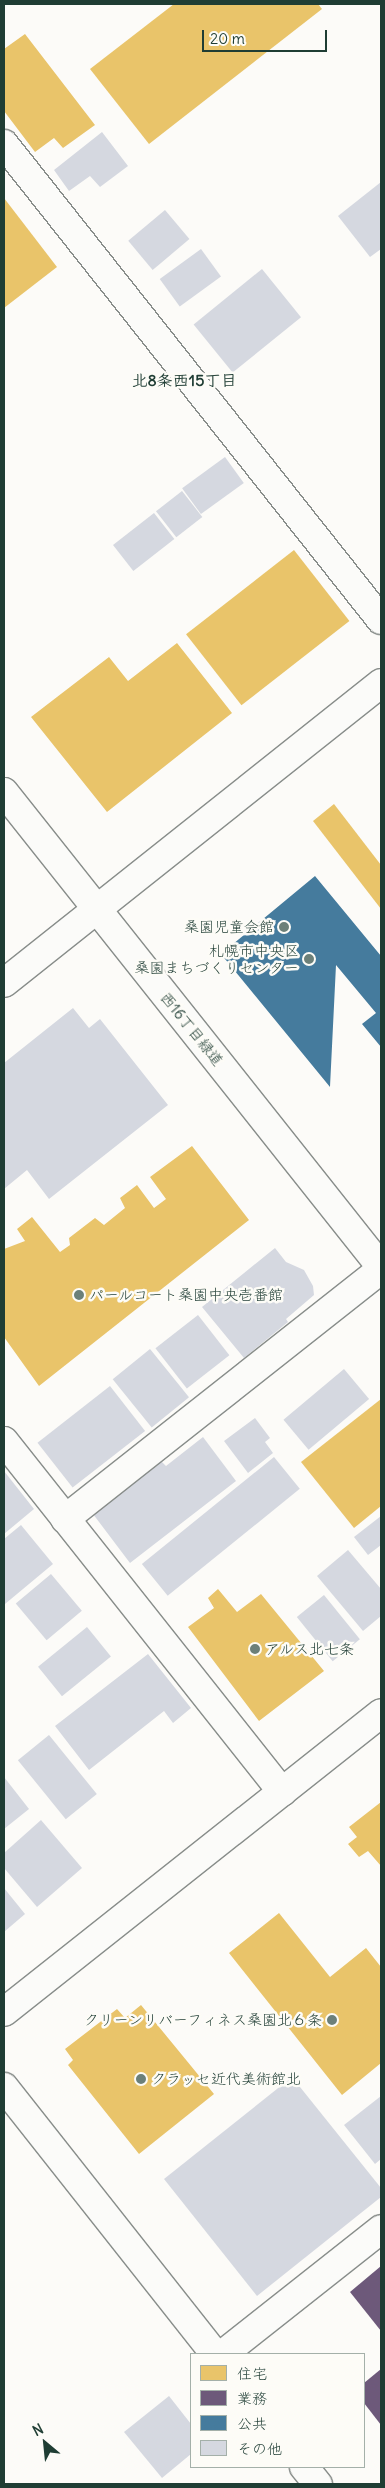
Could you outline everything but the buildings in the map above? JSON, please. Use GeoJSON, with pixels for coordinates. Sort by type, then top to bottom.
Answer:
{"type":"FeatureCollection","features":[{"type":"Feature","properties":{"kind":"street"},"geometry":{"type":"LineString","coordinates":[[4,144],[381,620]]}},
{"type":"Feature","properties":{"kind":"street"},"geometry":{"type":"LineString","coordinates":[[4,983],[381,683]]}},
{"type":"Feature","properties":{"kind":"street","name":"西16丁目緑道"},"geometry":{"type":"LineString","coordinates":[[4,792],[381,1268]]}},
{"type":"Feature","properties":{"kind":"street"},"geometry":{"type":"LineString","coordinates":[[66,1519],[381,1268]]}},
{"type":"Feature","properties":{"kind":"street"},"geometry":{"type":"LineString","coordinates":[[4,1441],[282,1792]]}},
{"type":"Feature","properties":{"kind":"street"},"geometry":{"type":"LineString","coordinates":[[4,2012],[381,1714]]}},
{"type":"Feature","properties":{"kind":"street"},"geometry":{"type":"LineString","coordinates":[[4,2087],[214,2353]]}},
{"type":"Feature","properties":{"kind":"street"},"geometry":{"type":"LineString","coordinates":[[224,2353],[381,2229]]}},
{"type":"Feature","properties":{"kind":"street"},"geometry":{"type":"LineString","coordinates":[[305,2468],[318,2484]]}},
{"type":"Feature","properties":{"kind":"place","name":"桑園児童会館"},"geometry":{"type":"Point","coordinates":[284,927]}},
{"type":"Feature","properties":{"kind":"place","name":"札幌市中央区 桑園まちづくりセンター"},"geometry":{"type":"Point","coordinates":[309,959]}},
{"type":"Feature","properties":{"kind":"place","name":"パールコート桑園中央壱番館"},"geometry":{"type":"Point","coordinates":[79,1295]}},
{"type":"Feature","properties":{"kind":"place","name":"アルス北七条"},"geometry":{"type":"Point","coordinates":[255,1649]}},
{"type":"Feature","properties":{"kind":"place","name":"クリーンリバーフィネス桑園北６条"},"geometry":{"type":"Point","coordinates":[332,2020]}},
{"type":"Feature","properties":{"kind":"place","name":"クラッセ近代美術館北"},"geometry":{"type":"Point","coordinates":[141,2079]}},
{"type":"Feature","properties":{"kind":"district","name":"北8条西15丁目"},"geometry":{"type":"Point","coordinates":[184,380]}}]}
